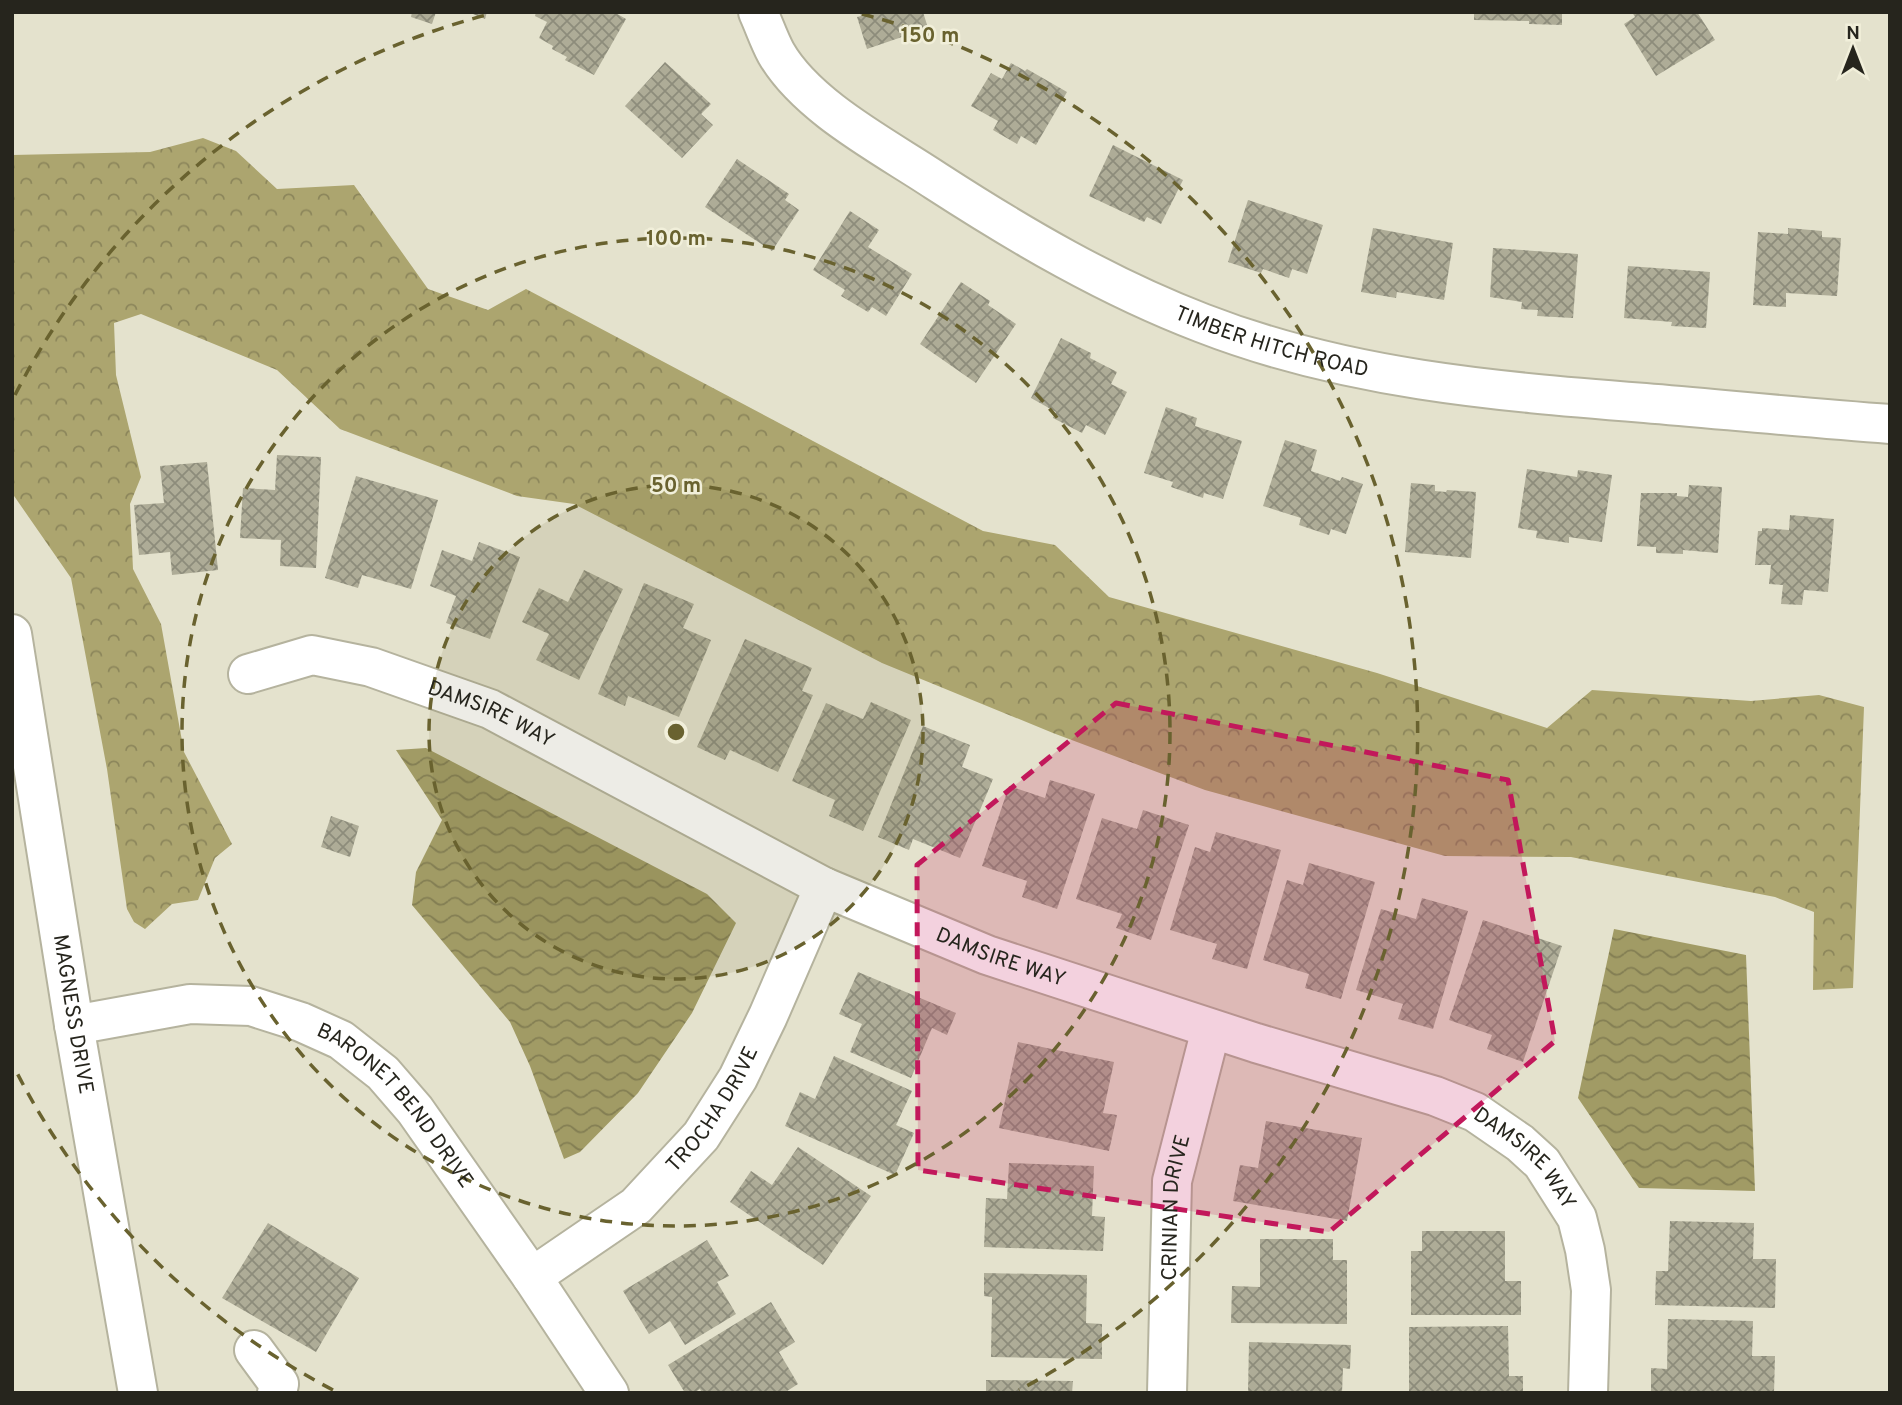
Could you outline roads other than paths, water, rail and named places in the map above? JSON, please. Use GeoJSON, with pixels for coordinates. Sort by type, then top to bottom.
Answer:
{"type":"FeatureCollection","features":[{"type":"Feature","properties":{"kind":"street","name":"TIMBER HITCH ROAD"},"geometry":{"type":"LineString","coordinates":[[758,12],[776,54],[806,90],[847,124],[1080,268],[1203,323],[1270,346],[1348,367],[1419,381],[1545,395],[1890,424]]}},
{"type":"Feature","properties":{"kind":"street","name":"MAGNESS DRIVE"},"geometry":{"type":"LineString","coordinates":[[12,635],[74,1025],[138,1393]]}},
{"type":"Feature","properties":{"kind":"street","name":"DAMSIRE WAY"},"geometry":{"type":"LineString","coordinates":[[248,674],[312,655],[370,667],[490,709],[824,887],[987,955],[1211,1029],[1435,1096],[1475,1112],[1520,1143],[1542,1163],[1577,1218],[1591,1290],[1588,1393]]}},
{"type":"Feature","properties":{"kind":"street","name":"TROCHA DRIVE"},"geometry":{"type":"LineString","coordinates":[[532,1277],[636,1206],[701,1136],[738,1077],[768,1016],[824,887]]}},
{"type":"Feature","properties":{"kind":"street","name":"BARONET BEND DRIVE"},"geometry":{"type":"LineString","coordinates":[[74,1025],[190,1004],[251,1006],[301,1022],[341,1040],[383,1073],[415,1110],[609,1393]]}},
{"type":"Feature","properties":{"kind":"street","name":"CRINIAN DRIVE"},"geometry":{"type":"LineString","coordinates":[[1167,1393],[1172,1181],[1211,1029]]}},
{"type":"Feature","properties":{"kind":"street"},"geometry":{"type":"LineString","coordinates":[[254,1350],[279,1384],[276,1393]]}},
{"type":"Feature","properties":{"kind":"water"},"geometry":{"type":"Polygon","coordinates":[[[426,748],[707,894],[736,923],[692,1013],[638,1093],[580,1152],[564,1159],[530,1066],[510,1022],[412,905],[416,872],[442,820],[396,750],[426,748]]]}},
{"type":"Feature","properties":{"kind":"water"},"geometry":{"type":"Polygon","coordinates":[[[1614,929],[1746,955],[1755,1191],[1639,1188],[1578,1098],[1614,929]]]}}]}
